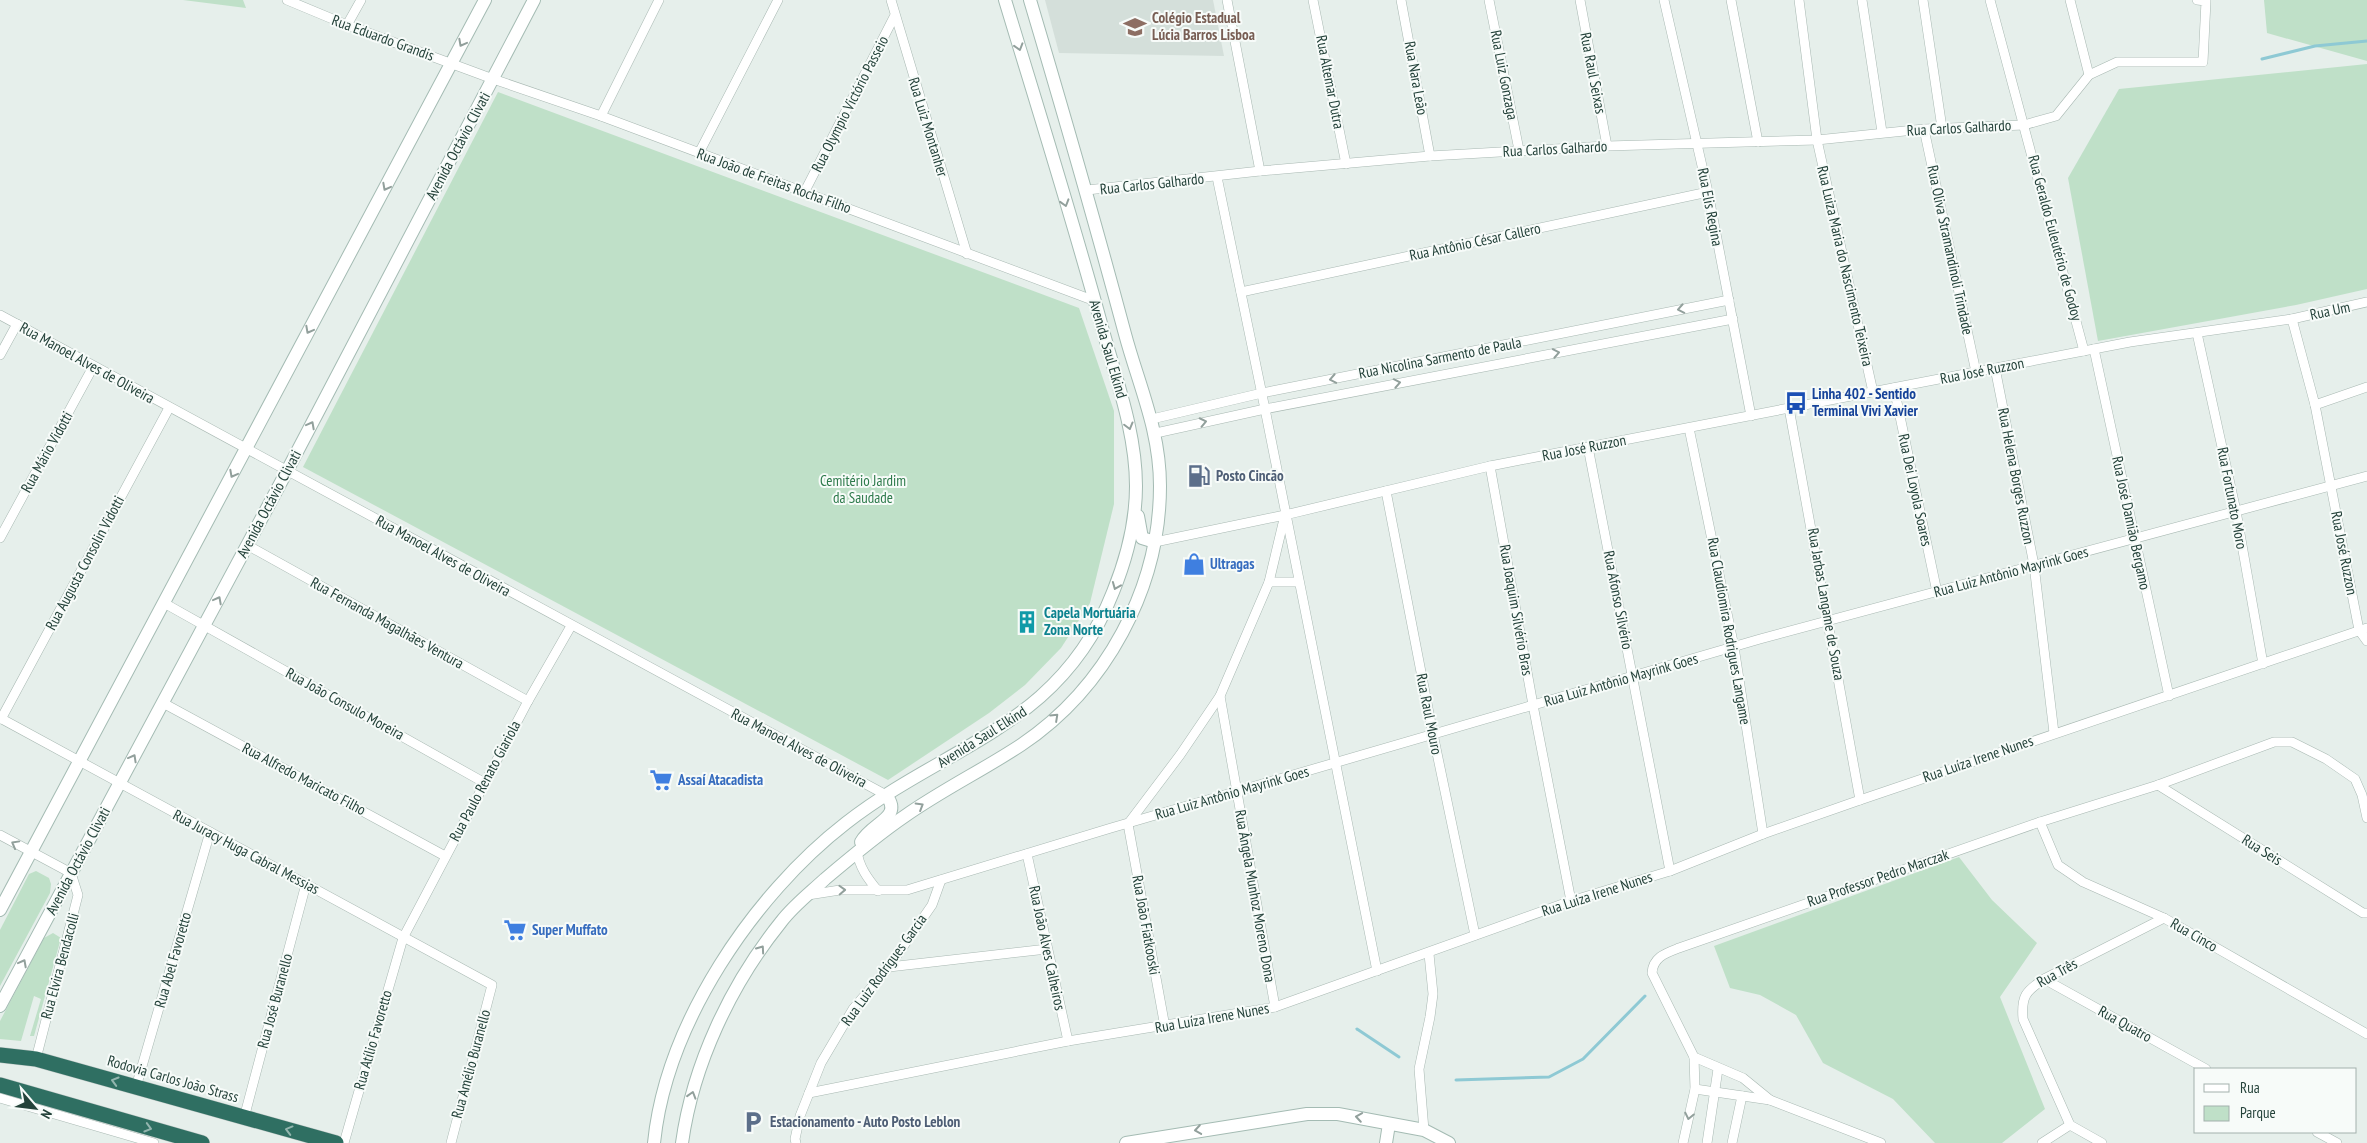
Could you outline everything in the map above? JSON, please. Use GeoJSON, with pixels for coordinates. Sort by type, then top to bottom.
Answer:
{"type":"FeatureCollection","features":[{"type":"Feature","properties":{"kind":"highway","name":"Rodovia Carlos João Strass"},"geometry":{"type":"LineString","coordinates":[[0,1055],[36,1058],[336,1143]]}},
{"type":"Feature","properties":{"kind":"highway"},"geometry":{"type":"LineString","coordinates":[[0,1085],[202,1143]]}},
{"type":"Feature","properties":{"kind":"main road"},"geometry":{"type":"LineString","coordinates":[[0,910],[484,0]]}},
{"type":"Feature","properties":{"kind":"main road","name":"Avenida Octávio Clivati"},"geometry":{"type":"LineString","coordinates":[[0,1006],[164,703],[534,0]]}},
{"type":"Feature","properties":{"kind":"main road","name":"Avenida Saul Elkind"},"geometry":{"type":"LineString","coordinates":[[654,1143],[667,1084],[678,1048],[722,963],[760,908],[819,845],[886,795],[1006,725],[1030,707],[1067,671],[1099,626],[1119,577],[1127,550],[1136,488],[1131,434],[1095,302],[1005,0]]}},
{"type":"Feature","properties":{"kind":"main road","name":"Avenida Saul Elkind"},"geometry":{"type":"LineString","coordinates":[[682,1143],[691,1099],[716,1030],[746,972],[782,920],[857,851],[906,814],[1021,745],[1072,701],[1104,663],[1120,639],[1132,614],[1156,542],[1160,482],[1156,433],[1128,345],[1087,190],[1030,0]]}},
{"type":"Feature","properties":{"kind":"main road"},"geometry":{"type":"LineString","coordinates":[[1095,302],[1110,309],[1118,331],[1128,345]]}},
{"type":"Feature","properties":{"kind":"main road"},"geometry":{"type":"LineString","coordinates":[[1136,488],[1139,532],[1142,538],[1156,542]]}},
{"type":"Feature","properties":{"kind":"main road"},"geometry":{"type":"LineString","coordinates":[[857,851],[866,833],[891,814],[894,808],[893,803],[886,795]]}},
{"type":"Feature","properties":{"kind":"main road"},"geometry":{"type":"LineString","coordinates":[[1126,1143],[1307,1114],[1338,1114],[1424,1130],[1449,1143]]}},
{"type":"Feature","properties":{"kind":"main road"},"geometry":{"type":"LineString","coordinates":[[1386,1143],[1389,1124]]}},
{"type":"Feature","properties":{"kind":"street","name":"Rua Eduardo Grandis"},"geometry":{"type":"LineString","coordinates":[[287,0],[347,25],[451,63]]}},
{"type":"Feature","properties":{"kind":"street"},"geometry":{"type":"LineString","coordinates":[[347,25],[361,0]]}},
{"type":"Feature","properties":{"kind":"street"},"geometry":{"type":"LineString","coordinates":[[601,116],[659,0]]}},
{"type":"Feature","properties":{"kind":"street"},"geometry":{"type":"LineString","coordinates":[[699,153],[778,0]]}},
{"type":"Feature","properties":{"kind":"street","name":"Rua Luiz Montanher"},"geometry":{"type":"LineString","coordinates":[[891,0],[894,17],[967,254]]}},
{"type":"Feature","properties":{"kind":"street"},"geometry":{"type":"LineString","coordinates":[[1227,0],[1260,171]]}},
{"type":"Feature","properties":{"kind":"street","name":"Rua Altemar Dutra"},"geometry":{"type":"LineString","coordinates":[[1313,0],[1346,164]]}},
{"type":"Feature","properties":{"kind":"street","name":"Rua Nara Leão"},"geometry":{"type":"LineString","coordinates":[[1401,0],[1430,156]]}},
{"type":"Feature","properties":{"kind":"street","name":"Rua Luiz Gonzaga"},"geometry":{"type":"LineString","coordinates":[[1489,0],[1519,150]]}},
{"type":"Feature","properties":{"kind":"street","name":"Rua Raul Seixas"},"geometry":{"type":"LineString","coordinates":[[1580,0],[1607,146]]}},
{"type":"Feature","properties":{"kind":"street","name":"Rua Elis Regina"},"geometry":{"type":"LineString","coordinates":[[1664,0],[1708,192],[1751,416]]}},
{"type":"Feature","properties":{"kind":"street"},"geometry":{"type":"LineString","coordinates":[[1731,0],[1758,142]]}},
{"type":"Feature","properties":{"kind":"street","name":"Rua Luiza Maria do Nascimento Teixeira"},"geometry":{"type":"LineString","coordinates":[[1799,0],[1817,140],[1873,392]]}},
{"type":"Feature","properties":{"kind":"street"},"geometry":{"type":"LineString","coordinates":[[1862,0],[1882,132]]}},
{"type":"Feature","properties":{"kind":"street"},"geometry":{"type":"LineString","coordinates":[[1923,0],[1942,128]]}},
{"type":"Feature","properties":{"kind":"street","name":"Rua Geraldo Euleutério de Godoy"},"geometry":{"type":"LineString","coordinates":[[1990,0],[2016,105],[2024,125],[2084,351]]}},
{"type":"Feature","properties":{"kind":"street"},"geometry":{"type":"LineString","coordinates":[[2072,0],[2089,75],[2117,62],[2203,62],[2206,1],[2197,0]]}},
{"type":"Feature","properties":{"kind":"street","name":"Rua Olympio Victório Passeio"},"geometry":{"type":"LineString","coordinates":[[805,191],[894,17]]}},
{"type":"Feature","properties":{"kind":"street","name":"Rua João de Freitas Rocha Filho"},"geometry":{"type":"LineString","coordinates":[[451,63],[805,191],[1095,302]]}},
{"type":"Feature","properties":{"kind":"street","name":"Rua Carlos Galhardo"},"geometry":{"type":"LineString","coordinates":[[1087,190],[1260,171],[1430,156],[1697,142],[1817,140],[1882,132],[2024,125],[2056,116],[2089,75]]}},
{"type":"Feature","properties":{"kind":"street","name":"Rua Oliva Stramandinoli Trindade"},"geometry":{"type":"LineString","coordinates":[[1924,129],[1976,372]]}},
{"type":"Feature","properties":{"kind":"street"},"geometry":{"type":"LineString","coordinates":[[1217,177],[1242,292],[1377,971]]}},
{"type":"Feature","properties":{"kind":"street","name":"Rua Antônio César Callero"},"geometry":{"type":"LineString","coordinates":[[1242,292],[1708,192]]}},
{"type":"Feature","properties":{"kind":"street","name":"Rua Nicolina Sarmento de Paula"},"geometry":{"type":"LineString","coordinates":[[1152,419],[1262,394],[1729,300]]}},
{"type":"Feature","properties":{"kind":"street","name":"Rua Um"},"geometry":{"type":"LineString","coordinates":[[2292,319],[2367,302]]}},
{"type":"Feature","properties":{"kind":"street","name":"Rua Manoel Alves de Oliveira"},"geometry":{"type":"LineString","coordinates":[[0,315],[886,795]]}},
{"type":"Feature","properties":{"kind":"street","name":"Rua Nicolina Sarmento de Paula"},"geometry":{"type":"LineString","coordinates":[[1156,433],[1265,408],[1733,319]]}},
{"type":"Feature","properties":{"kind":"street","name":"Rua José Ruzzon"},"geometry":{"type":"LineString","coordinates":[[1156,542],[1285,515],[1490,466],[2094,349],[2292,319],[2315,405],[2363,629]]}},
{"type":"Feature","properties":{"kind":"street"},"geometry":{"type":"LineString","coordinates":[[0,355],[17,324]]}},
{"type":"Feature","properties":{"kind":"street","name":"Rua Fortunato Moro"},"geometry":{"type":"LineString","coordinates":[[2197,333],[2236,511],[2262,664]]}},
{"type":"Feature","properties":{"kind":"street","name":"Rua José Damião Bergamo"},"geometry":{"type":"LineString","coordinates":[[2094,349],[2169,696]]}},
{"type":"Feature","properties":{"kind":"street","name":"Rua Mário Vidotti"},"geometry":{"type":"LineString","coordinates":[[0,538],[93,367]]}},
{"type":"Feature","properties":{"kind":"street","name":"Rua Helena Borges Ruzzon"},"geometry":{"type":"LineString","coordinates":[[1995,368],[2034,565],[2054,732]]}},
{"type":"Feature","properties":{"kind":"street"},"geometry":{"type":"LineString","coordinates":[[2315,405],[2367,387]]}},
{"type":"Feature","properties":{"kind":"street","name":"Rua Dei Loyola Soares"},"geometry":{"type":"LineString","coordinates":[[1894,388],[1937,592]]}},
{"type":"Feature","properties":{"kind":"street","name":"Rua Augusta Consolin Vidotti"},"geometry":{"type":"LineString","coordinates":[[1,719],[169,408]]}},
{"type":"Feature","properties":{"kind":"street","name":"Rua Jarbas Langame de Souza"},"geometry":{"type":"LineString","coordinates":[[1789,408],[1860,800]]}},
{"type":"Feature","properties":{"kind":"street","name":"Rua Claudiomira Rodrigues Langame"},"geometry":{"type":"LineString","coordinates":[[1689,428],[1734,647],[1763,834]]}},
{"type":"Feature","properties":{"kind":"street","name":"Rua Afonso Silvério"},"geometry":{"type":"LineString","coordinates":[[1588,448],[1670,871]]}},
{"type":"Feature","properties":{"kind":"street","name":"Rua Joaquim Silvério Bras"},"geometry":{"type":"LineString","coordinates":[[1490,466],[1571,901]]}},
{"type":"Feature","properties":{"kind":"street","name":"Rua Luiz Antônio Mayrink Goes"},"geometry":{"type":"LineString","coordinates":[[807,895],[840,890],[907,890],[1236,791],[1734,647],[2367,476]]}},
{"type":"Feature","properties":{"kind":"street","name":"Rua Raul Mouro"},"geometry":{"type":"LineString","coordinates":[[1386,491],[1433,734],[1475,936]]}},
{"type":"Feature","properties":{"kind":"street"},"geometry":{"type":"LineString","coordinates":[[1128,824],[1180,755],[1220,696],[1269,582],[1285,515]]}},
{"type":"Feature","properties":{"kind":"street","name":"Rua Fernanda Magalhães Ventura"},"geometry":{"type":"LineString","coordinates":[[247,546],[528,701]]}},
{"type":"Feature","properties":{"kind":"street"},"geometry":{"type":"LineString","coordinates":[[1269,582],[1299,582]]}},
{"type":"Feature","properties":{"kind":"street","name":"Rua João Consulo Moreira"},"geometry":{"type":"LineString","coordinates":[[164,603],[485,783]]}},
{"type":"Feature","properties":{"kind":"street","name":"Rua Paulo Renato Giariola"},"geometry":{"type":"LineString","coordinates":[[403,938],[528,701],[572,626]]}},
{"type":"Feature","properties":{"kind":"street"},"geometry":{"type":"LineString","coordinates":[[2363,629],[2367,641]]}},
{"type":"Feature","properties":{"kind":"street","name":"Rua Luíza Irene Nunes"},"geometry":{"type":"LineString","coordinates":[[809,1093],[1068,1041],[1275,1008],[1429,954],[1571,901],[1670,871],[1763,834],[2054,732],[2169,696],[2363,629]]}},
{"type":"Feature","properties":{"kind":"street","name":"Rua Ângela Munhoz Moreno Dona"},"geometry":{"type":"LineString","coordinates":[[1220,696],[1275,1008]]}},
{"type":"Feature","properties":{"kind":"street","name":"Rua Alfredo Maricato Filho"},"geometry":{"type":"LineString","coordinates":[[164,703],[445,856]]}},
{"type":"Feature","properties":{"kind":"street","name":"Rua Juracy Huga Cabral Messias"},"geometry":{"type":"LineString","coordinates":[[1,719],[492,985]]}},
{"type":"Feature","properties":{"kind":"street","name":"Rua Professor Pedro Marczak"},"geometry":{"type":"LineString","coordinates":[[1694,1057],[1652,973],[1656,961],[1662,955],[2040,822],[2158,785],[2274,742],[2292,742],[2326,759],[2355,779],[2362,795],[2367,818]]}},
{"type":"Feature","properties":{"kind":"street","name":"Rua Seis"},"geometry":{"type":"LineString","coordinates":[[2158,785],[2362,913],[2367,913]]}},
{"type":"Feature","properties":{"kind":"street","name":"Rua Cinco"},"geometry":{"type":"LineString","coordinates":[[2040,822],[2058,865],[2083,882],[2164,918],[2367,1034]]}},
{"type":"Feature","properties":{"kind":"street","name":"Rua João Fiatkooski"},"geometry":{"type":"LineString","coordinates":[[1128,824],[1165,1027]]}},
{"type":"Feature","properties":{"kind":"street","name":"Rua Abel Favoretto"},"geometry":{"type":"LineString","coordinates":[[136,1087],[210,832]]}},
{"type":"Feature","properties":{"kind":"street"},"geometry":{"type":"LineString","coordinates":[[0,835],[71,873]]}},
{"type":"Feature","properties":{"kind":"street"},"geometry":{"type":"LineString","coordinates":[[857,851],[858,860],[865,874],[878,891]]}},
{"type":"Feature","properties":{"kind":"street","name":"Rua João Alves Calheiros"},"geometry":{"type":"LineString","coordinates":[[1027,854],[1068,1041]]}},
{"type":"Feature","properties":{"kind":"street","name":"Rua Elvira Bendacolli"},"geometry":{"type":"LineString","coordinates":[[36,1058],[78,895],[71,873]]}},
{"type":"Feature","properties":{"kind":"street","name":"Rua Luiz Rodrigues Garcia"},"geometry":{"type":"LineString","coordinates":[[796,1143],[795,1139],[800,1116],[821,1064],[853,1009],[889,967],[932,905],[941,880]]}},
{"type":"Feature","properties":{"kind":"street","name":"Rua José Buranello"},"geometry":{"type":"LineString","coordinates":[[244,1118],[306,884]]}},
{"type":"Feature","properties":{"kind":"street","name":"Rua Três"},"geometry":{"type":"LineString","coordinates":[[2070,1125],[2023,1019],[2022,1002],[2030,989],[2044,979],[2164,918]]}},
{"type":"Feature","properties":{"kind":"street","name":"Rua Atílio Favoretto"},"geometry":{"type":"LineString","coordinates":[[344,1143],[403,938]]}},
{"type":"Feature","properties":{"kind":"street"},"geometry":{"type":"LineString","coordinates":[[889,967],[1047,949]]}},
{"type":"Feature","properties":{"kind":"street"},"geometry":{"type":"LineString","coordinates":[[1424,1130],[1419,1069],[1433,994],[1429,954]]}},
{"type":"Feature","properties":{"kind":"street","name":"Rua Quatro"},"geometry":{"type":"LineString","coordinates":[[2044,979],[2204,1068]]}},
{"type":"Feature","properties":{"kind":"street","name":"Rua Amélio Buranello"},"geometry":{"type":"LineString","coordinates":[[451,1143],[492,985]]}},
{"type":"Feature","properties":{"kind":"street"},"geometry":{"type":"LineString","coordinates":[[1683,1143],[1695,1088],[1694,1057],[1718,1069],[1743,1078],[1770,1100]]}},
{"type":"Feature","properties":{"kind":"street"},"geometry":{"type":"LineString","coordinates":[[1707,1143],[1718,1069]]}},
{"type":"Feature","properties":{"kind":"street"},"geometry":{"type":"LineString","coordinates":[[1695,1088],[1770,1100],[1881,1143]]}},
{"type":"Feature","properties":{"kind":"street"},"geometry":{"type":"LineString","coordinates":[[1732,1143],[1742,1096]]}},
{"type":"Feature","properties":{"kind":"street"},"geometry":{"type":"LineString","coordinates":[[0,1098],[126,1139],[154,1143]]}},
{"type":"Feature","properties":{"kind":"street"},"geometry":{"type":"LineString","coordinates":[[2042,1143],[2070,1125],[2102,1143]]}},
{"type":"Feature","properties":{"kind":"street"},"geometry":{"type":"LineString","coordinates":[[2319,1133],[2338,1143]]}},
{"type":"Feature","properties":{"kind":"shaded area","name":"Colégio Estadual Lúcia Barros Lisboa"},"geometry":{"type":"Polygon","coordinates":[[[1045,0],[1213,0],[1224,56],[1059,53],[1045,0]]]}},
{"type":"Feature","properties":{"kind":"green space"},"geometry":{"type":"Polygon","coordinates":[[[183,0],[243,0],[246,8],[183,0]]]}},
{"type":"Feature","properties":{"kind":"green space"},"geometry":{"type":"Polygon","coordinates":[[[2264,0],[2367,0],[2367,61],[2267,33],[2264,0]]]}},
{"type":"Feature","properties":{"kind":"green space"},"geometry":{"type":"Polygon","coordinates":[[[2367,64],[2367,289],[2296,305],[2098,341],[2068,178],[2119,89],[2367,64]]]}},
{"type":"Feature","properties":{"kind":"green space","name":"Cemitério Jardim da Saudade"},"geometry":{"type":"Polygon","coordinates":[[[498,92],[1079,308],[1114,411],[1114,504],[1090,603],[1061,648],[1025,685],[989,713],[888,780],[303,467],[498,92]]]}},
{"type":"Feature","properties":{"kind":"green space"},"geometry":{"type":"Polygon","coordinates":[[[1959,857],[1992,900],[2037,943],[2000,997],[2045,1109],[2002,1143],[1935,1143],[1893,1099],[1823,1063],[1796,1015],[1760,995],[1730,988],[1714,946],[1959,857]]]}},
{"type":"Feature","properties":{"kind":"green space"},"geometry":{"type":"Polygon","coordinates":[[[36,871],[49,878],[51,884],[50,893],[0,986],[0,930],[29,874],[36,871]]]}},
{"type":"Feature","properties":{"kind":"green space"},"geometry":{"type":"Polygon","coordinates":[[[53,933],[61,938],[34,1036],[30,1036],[41,999],[34,996],[21,1041],[0,1039],[0,1021],[44,938],[53,933]]]}},
{"type":"Feature","properties":{"kind":"waterway"},"geometry":{"type":"LineString","coordinates":[[2262,59],[2315,46],[2367,41]]}},
{"type":"Feature","properties":{"kind":"waterway"},"geometry":{"type":"LineString","coordinates":[[1456,1080],[1549,1077],[1583,1059],[1645,996]]}},
{"type":"Feature","properties":{"kind":"waterway"},"geometry":{"type":"LineString","coordinates":[[1357,1029],[1399,1057]]}},
{"type":"Feature","properties":{"kind":"place","name":"Colégio Estadual Lúcia Barros Lisboa"},"geometry":{"type":"Point","coordinates":[1135,27]}},
{"type":"Feature","properties":{"kind":"place","name":"Linha 402 - Sentido Terminal Vivi Xavier"},"geometry":{"type":"Point","coordinates":[1796,403]}},
{"type":"Feature","properties":{"kind":"place","name":"Posto Cincão"},"geometry":{"type":"Point","coordinates":[1199,476]}},
{"type":"Feature","properties":{"kind":"place","name":"Ultragas"},"geometry":{"type":"Point","coordinates":[1194,564]}},
{"type":"Feature","properties":{"kind":"place","name":"Capela Mortuária Zona Norte"},"geometry":{"type":"Point","coordinates":[1027,622]}},
{"type":"Feature","properties":{"kind":"place","name":"Assaí Atacadista"},"geometry":{"type":"Point","coordinates":[661,780]}},
{"type":"Feature","properties":{"kind":"place","name":"Super Muffato"},"geometry":{"type":"Point","coordinates":[515,930]}},
{"type":"Feature","properties":{"kind":"place","name":"Estacionamento - Auto Posto Leblon"},"geometry":{"type":"Point","coordinates":[753,1122]}}]}
